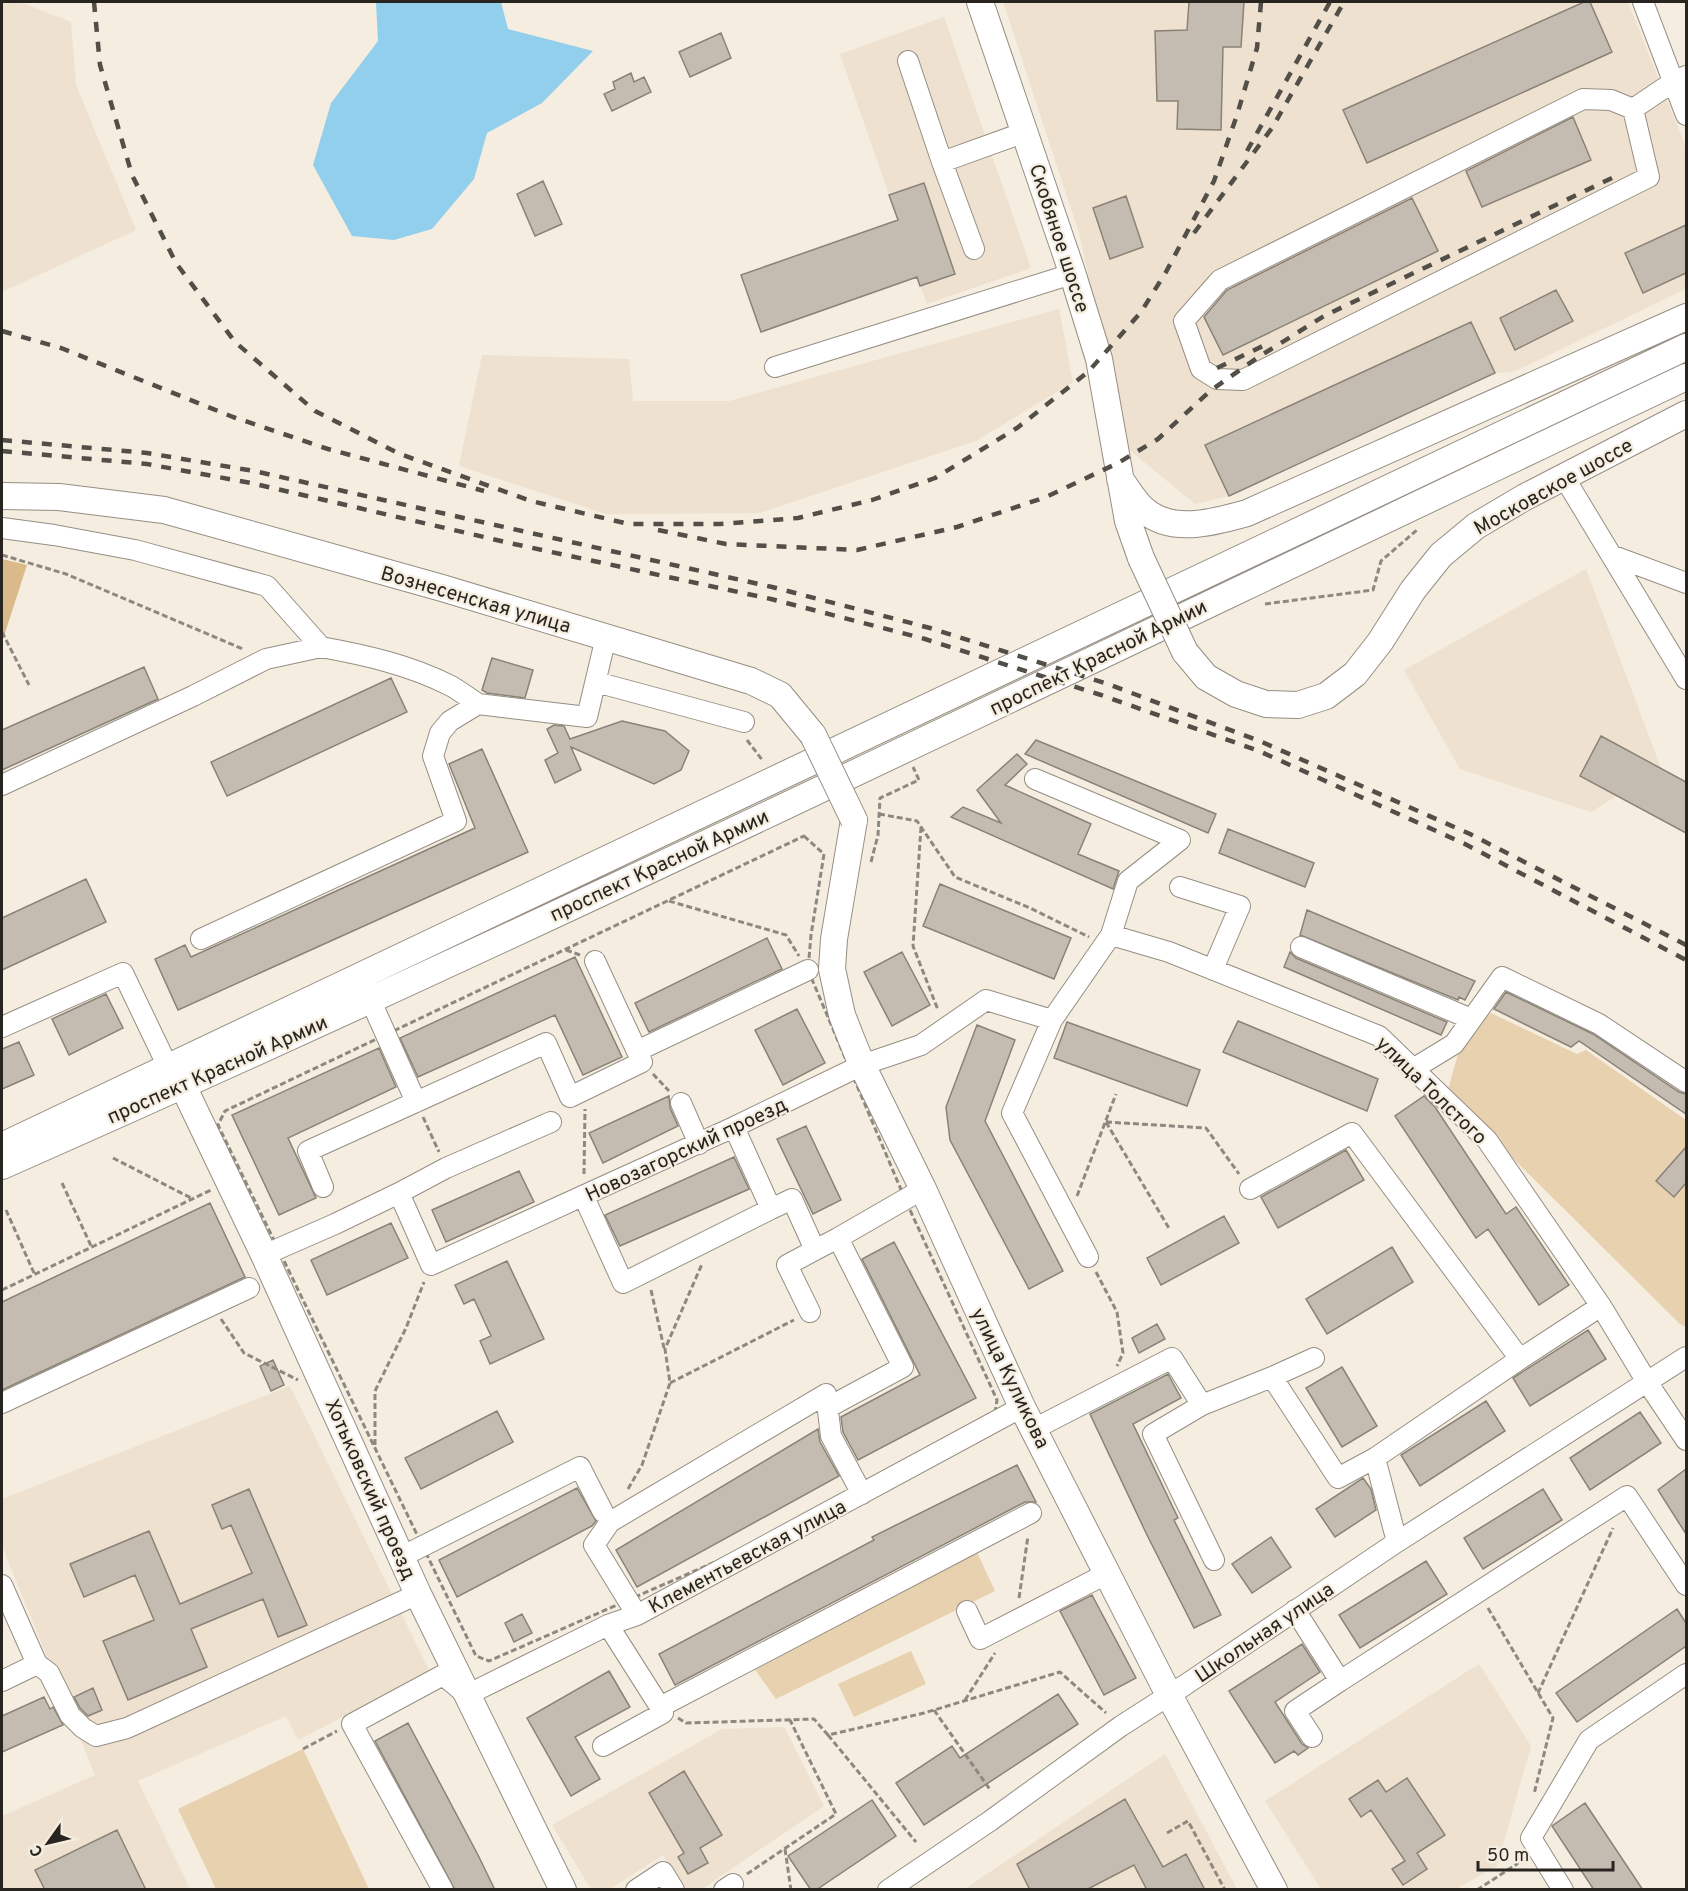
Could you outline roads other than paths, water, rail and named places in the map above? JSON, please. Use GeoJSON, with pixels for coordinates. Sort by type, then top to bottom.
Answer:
{"type":"FeatureCollection","features":[{"type":"Feature","properties":{"kind":"main road","name":"Скобяное шоссе"},"geometry":{"type":"LineString","coordinates":[[980,2],[1072,272],[1099,359],[1128,521],[1141,558]]}},
{"type":"Feature","properties":{"kind":"main road"},"geometry":{"type":"LineString","coordinates":[[1120,479],[1144,509],[1165,522],[1188,524],[1214,522],[1247,513],[1686,317]]}},
{"type":"Feature","properties":{"kind":"main road","name":"проспект Красной Армии"},"geometry":{"type":"LineString","coordinates":[[2,1166],[175,1076],[1297,532],[1686,347]]}},
{"type":"Feature","properties":{"kind":"main road","name":"Московское шоссе"},"geometry":{"type":"LineString","coordinates":[[1311,555],[1686,377]]}},
{"type":"Feature","properties":{"kind":"main road","name":"Московское шоссе"},"geometry":{"type":"LineString","coordinates":[[1141,558],[1185,652],[1206,677],[1236,694],[1266,704],[1298,705],[1326,696],[1355,674],[1380,642],[1413,590],[1441,555],[1476,526],[1525,497],[1686,414]]}},
{"type":"Feature","properties":{"kind":"main road","name":"Вознесенская улица"},"geometry":{"type":"LineString","coordinates":[[2,496],[59,497],[164,510],[430,585],[751,681],[780,695],[813,735],[851,831]]}},
{"type":"Feature","properties":{"kind":"main road","name":"проспект Красной Армии"},"geometry":{"type":"LineString","coordinates":[[2,1146],[370,999],[733,831],[1311,555]]}},
{"type":"Feature","properties":{"kind":"main road","name":"улица Куликова"},"geometry":{"type":"LineString","coordinates":[[851,831],[834,939],[832,969],[842,1015],[862,1065],[923,1188],[1022,1407],[1169,1695],[1274,1890]]}},
{"type":"Feature","properties":{"kind":"main road","name":"Хотьковский проезд"},"geometry":{"type":"LineString","coordinates":[[175,1076],[264,1255],[418,1594],[563,1890]]}},
{"type":"Feature","properties":{"kind":"street"},"geometry":{"type":"LineString","coordinates":[[1643,2],[1680,79],[1686,115]]}},
{"type":"Feature","properties":{"kind":"street"},"geometry":{"type":"LineString","coordinates":[[908,62],[974,249]]}},
{"type":"Feature","properties":{"kind":"street"},"geometry":{"type":"LineString","coordinates":[[1632,109],[1680,79]]}},
{"type":"Feature","properties":{"kind":"street"},"geometry":{"type":"LineString","coordinates":[[1583,99],[1611,100],[1632,109],[1649,177],[1243,380],[1216,379],[1201,369],[1184,321],[1220,280],[1583,99]]}},
{"type":"Feature","properties":{"kind":"street"},"geometry":{"type":"LineString","coordinates":[[942,162],[1024,132]]}},
{"type":"Feature","properties":{"kind":"street"},"geometry":{"type":"LineString","coordinates":[[775,367],[1072,272]]}},
{"type":"Feature","properties":{"kind":"street"},"geometry":{"type":"LineString","coordinates":[[1563,477],[1686,679]]}},
{"type":"Feature","properties":{"kind":"street"},"geometry":{"type":"LineString","coordinates":[[2,528],[135,550],[267,586],[321,647]]}},
{"type":"Feature","properties":{"kind":"street"},"geometry":{"type":"LineString","coordinates":[[1611,555],[1686,583]]}},
{"type":"Feature","properties":{"kind":"street"},"geometry":{"type":"LineString","coordinates":[[2,784],[193,696],[266,659],[321,647],[369,656],[414,671],[451,686],[478,704],[587,717],[606,637]]}},
{"type":"Feature","properties":{"kind":"street"},"geometry":{"type":"LineString","coordinates":[[596,682],[744,722]]}},
{"type":"Feature","properties":{"kind":"street"},"geometry":{"type":"LineString","coordinates":[[201,939],[456,821],[433,756],[440,733],[450,721],[478,704]]}},
{"type":"Feature","properties":{"kind":"street"},"geometry":{"type":"LineString","coordinates":[[1035,778],[1180,840],[1128,881],[1107,939],[1052,1020],[1012,1113],[1088,1257]]}},
{"type":"Feature","properties":{"kind":"street"},"geometry":{"type":"LineString","coordinates":[[1179,887],[1240,906],[1213,969]]}},
{"type":"Feature","properties":{"kind":"street","name":"улица Толстого"},"geometry":{"type":"LineString","coordinates":[[1107,939],[1169,952],[1379,1036],[1487,1140],[1601,1306],[1647,1383],[1686,1440]]}},
{"type":"Feature","properties":{"kind":"street"},"geometry":{"type":"LineString","coordinates":[[1301,947],[1471,1019]]}},
{"type":"Feature","properties":{"kind":"street"},"geometry":{"type":"LineString","coordinates":[[595,961],[640,1056]]}},
{"type":"Feature","properties":{"kind":"street"},"geometry":{"type":"LineString","coordinates":[[323,1187],[308,1151],[546,1043],[570,1097],[640,1056],[808,970]]}},
{"type":"Feature","properties":{"kind":"street"},"geometry":{"type":"LineString","coordinates":[[2,1027],[123,973],[175,1076]]}},
{"type":"Feature","properties":{"kind":"street"},"geometry":{"type":"LineString","coordinates":[[1413,1069],[1454,1044],[1502,976],[1599,1024],[1686,1082]]}},
{"type":"Feature","properties":{"kind":"street"},"geometry":{"type":"LineString","coordinates":[[370,999],[416,1102]]}},
{"type":"Feature","properties":{"kind":"street","name":"Новозагорский проезд"},"geometry":{"type":"LineString","coordinates":[[399,1193],[431,1265],[699,1144],[862,1065],[921,1045],[986,1000],[1052,1020]]}},
{"type":"Feature","properties":{"kind":"street"},"geometry":{"type":"LineString","coordinates":[[681,1103],[699,1144]]}},
{"type":"Feature","properties":{"kind":"street"},"geometry":{"type":"LineString","coordinates":[[264,1255],[335,1224],[446,1168],[551,1122]]}},
{"type":"Feature","properties":{"kind":"street"},"geometry":{"type":"LineString","coordinates":[[734,1127],[771,1209]]}},
{"type":"Feature","properties":{"kind":"street"},"geometry":{"type":"LineString","coordinates":[[1250,1189],[1352,1133],[1520,1359]]}},
{"type":"Feature","properties":{"kind":"street"},"geometry":{"type":"LineString","coordinates":[[810,1312],[788,1264],[838,1238],[923,1188]]}},
{"type":"Feature","properties":{"kind":"street"},"geometry":{"type":"LineString","coordinates":[[584,1197],[623,1282],[792,1199],[815,1250]]}},
{"type":"Feature","properties":{"kind":"street"},"geometry":{"type":"LineString","coordinates":[[827,1408],[903,1367],[838,1238]]}},
{"type":"Feature","properties":{"kind":"street"},"geometry":{"type":"LineString","coordinates":[[2,1403],[249,1288]]}},
{"type":"Feature","properties":{"kind":"street"},"geometry":{"type":"LineString","coordinates":[[1272,1377],[1338,1478],[1375,1458],[1601,1306]]}},
{"type":"Feature","properties":{"kind":"street","name":"Школьная улица"},"geometry":{"type":"LineString","coordinates":[[888,1890],[990,1821],[1121,1726],[1397,1542],[1686,1357]]}},
{"type":"Feature","properties":{"kind":"street"},"geometry":{"type":"LineString","coordinates":[[1034,1429],[1172,1358],[1202,1405]]}},
{"type":"Feature","properties":{"kind":"street"},"geometry":{"type":"LineString","coordinates":[[1214,1560],[1154,1434],[1202,1405],[1314,1358]]}},
{"type":"Feature","properties":{"kind":"street"},"geometry":{"type":"LineString","coordinates":[[637,1616],[594,1545],[610,1522],[826,1394],[831,1436],[862,1494]]}},
{"type":"Feature","properties":{"kind":"street","name":"Клементьевская улица"},"geometry":{"type":"LineString","coordinates":[[467,1695],[608,1625],[637,1616],[1022,1407]]}},
{"type":"Feature","properties":{"kind":"street"},"geometry":{"type":"LineString","coordinates":[[1375,1458],[1397,1542]]}},
{"type":"Feature","properties":{"kind":"street"},"geometry":{"type":"LineString","coordinates":[[401,1557],[580,1467],[603,1512]]}},
{"type":"Feature","properties":{"kind":"street"},"geometry":{"type":"LineString","coordinates":[[1312,1737],[1295,1712],[1628,1496],[1686,1585]]}},
{"type":"Feature","properties":{"kind":"street"},"geometry":{"type":"LineString","coordinates":[[660,1707],[1031,1513]]}},
{"type":"Feature","properties":{"kind":"street"},"geometry":{"type":"LineString","coordinates":[[967,1611],[980,1639],[1108,1573]]}},
{"type":"Feature","properties":{"kind":"street"},"geometry":{"type":"LineString","coordinates":[[2,1585],[37,1664],[49,1673],[70,1715],[83,1728],[96,1736],[127,1728],[418,1594]]}},
{"type":"Feature","properties":{"kind":"street"},"geometry":{"type":"LineString","coordinates":[[1295,1610],[1340,1681]]}},
{"type":"Feature","properties":{"kind":"street"},"geometry":{"type":"LineString","coordinates":[[603,1746],[663,1713],[608,1625]]}},
{"type":"Feature","properties":{"kind":"street"},"geometry":{"type":"LineString","coordinates":[[2,1681],[37,1664]]}},
{"type":"Feature","properties":{"kind":"street"},"geometry":{"type":"LineString","coordinates":[[1563,1890],[1531,1838],[1589,1740],[1686,1674]]}},
{"type":"Feature","properties":{"kind":"street"},"geometry":{"type":"LineString","coordinates":[[443,1890],[352,1724],[443,1675],[467,1695]]}},
{"type":"Feature","properties":{"kind":"street"},"geometry":{"type":"LineString","coordinates":[[636,1890],[663,1872],[674,1890]]}},
{"type":"Feature","properties":{"kind":"water"},"geometry":{"type":"Polygon","coordinates":[[[376,2],[501,2],[508,29],[593,51],[542,103],[487,133],[474,179],[432,229],[394,240],[352,236],[313,165],[331,103],[378,41],[376,2]]]}},
{"type":"Feature","properties":{"kind":"railway"},"geometry":{"type":"LineString","coordinates":[[94,2],[100,65],[132,175],[176,263],[235,342],[315,411],[400,454],[531,501],[629,524],[720,524],[798,518],[872,500],[935,478],[1017,428],[1088,372],[1141,312],[1166,272],[1214,181],[1257,48],[1261,2]]}},
{"type":"Feature","properties":{"kind":"railway"},"geometry":{"type":"LineString","coordinates":[[1247,151],[1330,2]]}},
{"type":"Feature","properties":{"kind":"railway"},"geometry":{"type":"LineString","coordinates":[[1194,233],[1272,128],[1344,2]]}},
{"type":"Feature","properties":{"kind":"railway"},"geometry":{"type":"LineString","coordinates":[[658,530],[726,544],[857,550],[957,527],[1046,497],[1118,463],[1158,439],[1210,391],[1324,316],[1612,178]]}},
{"type":"Feature","properties":{"kind":"railway"},"geometry":{"type":"LineString","coordinates":[[2,331],[61,348],[233,417],[328,449],[484,491]]}},
{"type":"Feature","properties":{"kind":"railway"},"geometry":{"type":"LineString","coordinates":[[1217,368],[1265,345]]}},
{"type":"Feature","properties":{"kind":"railway"},"geometry":{"type":"LineString","coordinates":[[2,440],[147,453],[254,471],[772,587],[930,628],[1105,683],[1262,742],[1470,834],[1686,945]]}},
{"type":"Feature","properties":{"kind":"railway"},"geometry":{"type":"LineString","coordinates":[[2,451],[147,464],[251,483],[514,544],[771,599],[925,639],[1101,695],[1259,751],[1465,844],[1686,960]]}}]}
